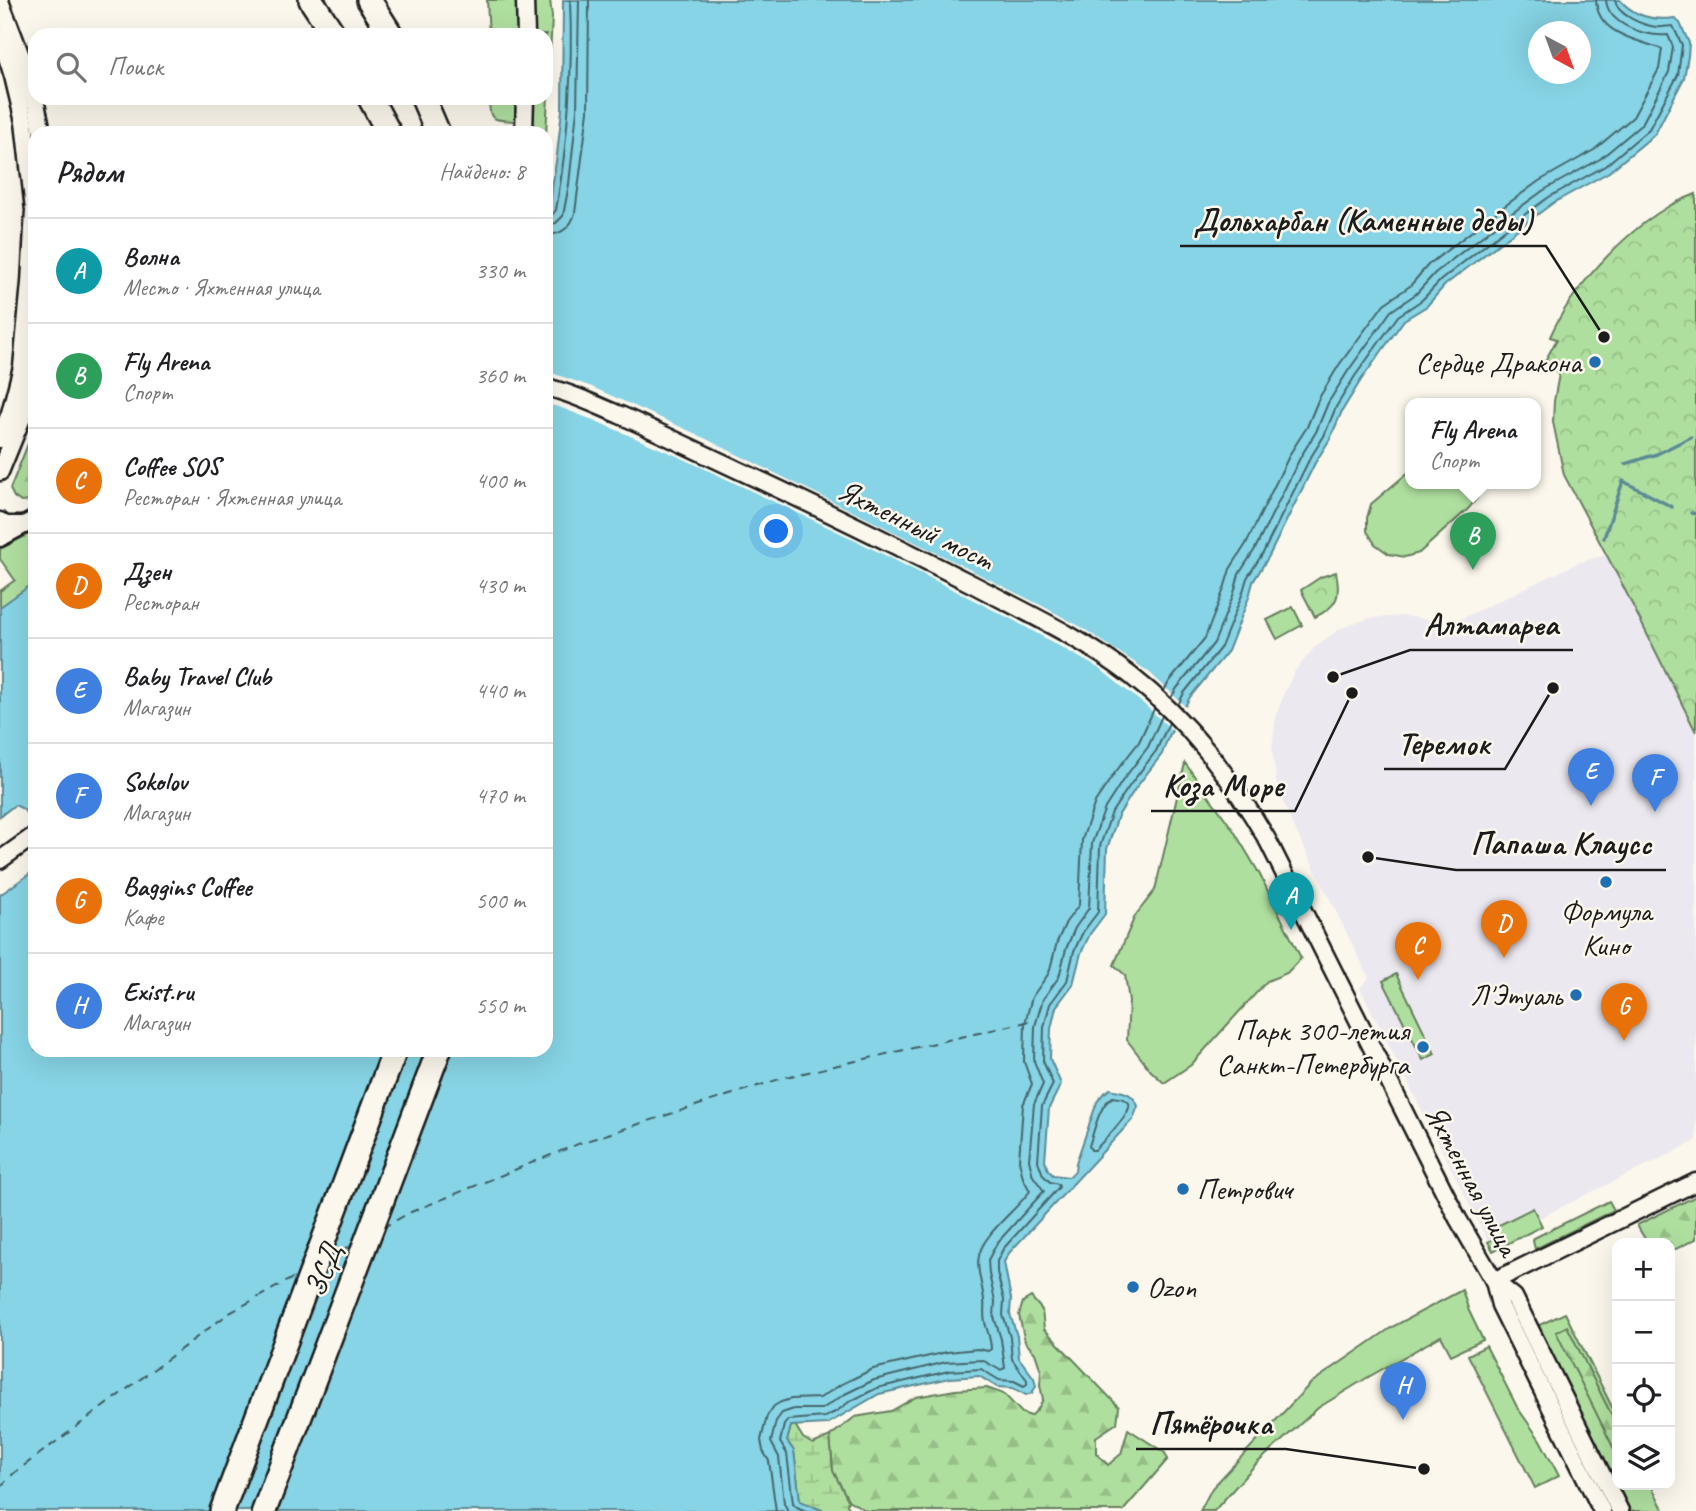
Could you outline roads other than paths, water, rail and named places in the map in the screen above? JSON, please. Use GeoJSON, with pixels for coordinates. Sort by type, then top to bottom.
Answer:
{"type":"FeatureCollection","features":[{"type":"Feature","properties":{"kind":"highway"},"geometry":{"type":"LineString","coordinates":[[311,0],[329,28]]}},
{"type":"Feature","properties":{"kind":"highway"},"geometry":{"type":"LineString","coordinates":[[369,0],[387,28]]}},
{"type":"Feature","properties":{"kind":"highway"},"geometry":{"type":"LineString","coordinates":[[374,105],[385,126]]}},
{"type":"Feature","properties":{"kind":"highway"},"geometry":{"type":"LineString","coordinates":[[426,105],[435,126]]}},
{"type":"Feature","properties":{"kind":"highway","name":"ЗСД"},"geometry":{"type":"LineString","coordinates":[[222,1511],[391,1057]]}},
{"type":"Feature","properties":{"kind":"highway","name":"ЗСД"},"geometry":{"type":"LineString","coordinates":[[264,1511],[436,1057]]}},
{"type":"Feature","properties":{"kind":"street"},"geometry":{"type":"LineString","coordinates":[[525,0],[526,28]]}},
{"type":"Feature","properties":{"kind":"street"},"geometry":{"type":"LineString","coordinates":[[0,1],[28,78]]}},
{"type":"Feature","properties":{"kind":"street"},"geometry":{"type":"LineString","coordinates":[[0,35],[13,76],[28,151]]}},
{"type":"Feature","properties":{"kind":"street"},"geometry":{"type":"LineString","coordinates":[[36,105],[41,126]]}},
{"type":"Feature","properties":{"kind":"street"},"geometry":{"type":"LineString","coordinates":[[524,126],[525,105]]}},
{"type":"Feature","properties":{"kind":"street"},"geometry":{"type":"LineString","coordinates":[[0,439],[10,414],[28,333]]}},
{"type":"Feature","properties":{"kind":"street","name":"Яхтенный мост"},"geometry":{"type":"LineString","coordinates":[[553,389],[642,425],[789,493],[918,556],[1049,625],[1129,674],[1156,697],[1205,747],[1223,771]]}},
{"type":"Feature","properties":{"kind":"street"},"geometry":{"type":"LineString","coordinates":[[0,472],[22,418],[28,395]]}},
{"type":"Feature","properties":{"kind":"street"},"geometry":{"type":"LineString","coordinates":[[0,522],[14,526],[28,522]]}},
{"type":"Feature","properties":{"kind":"street"},"geometry":{"type":"LineString","coordinates":[[0,538],[28,523]]}},
{"type":"Feature","properties":{"kind":"street","name":"Яхтенная улица"},"geometry":{"type":"LineString","coordinates":[[1223,771],[1240,793],[1268,841],[1458,1220],[1494,1281],[1500,1305],[1602,1511]]}},
{"type":"Feature","properties":{"kind":"street"},"geometry":{"type":"LineString","coordinates":[[0,860],[28,840]]}},
{"type":"Feature","properties":{"kind":"street"},"geometry":{"type":"LineString","coordinates":[[1494,1281],[1696,1182]]}},
{"type":"Feature","properties":{"kind":"street","name":"Яхтенная улица"},"geometry":{"type":"LineString","coordinates":[[1494,1281],[1514,1297],[1620,1511]]}},
{"type":"Feature","properties":{"kind":"water"},"geometry":{"type":"Polygon","coordinates":[[[563,0],[1620,0],[1631,10],[1644,16],[1674,18],[1680,23],[1689,43],[1684,78],[1655,134],[1609,172],[1553,203],[1445,285],[1427,306],[1404,320],[1342,411],[1330,439],[1253,582],[1228,651],[1190,697],[1162,754],[1118,816],[1107,849],[1105,914],[1090,934],[1081,953],[1073,984],[1056,1007],[1051,1029],[1050,1059],[1061,1084],[1049,1108],[1045,1161],[1048,1170],[1053,1175],[1069,1177],[1075,1171],[1097,1102],[1110,1089],[1130,1095],[1138,1106],[1133,1119],[1009,1253],[1004,1262],[1019,1358],[1034,1378],[1036,1386],[1032,1393],[1026,1395],[1013,1388],[997,1387],[979,1376],[950,1378],[879,1394],[827,1424],[791,1426],[787,1441],[794,1451],[800,1501],[824,1511],[0,1511],[0,895],[28,875],[28,1057],[553,1057],[553,182],[562,109],[563,0]]]}},
{"type":"Feature","properties":{"kind":"water"},"geometry":{"type":"Polygon","coordinates":[[[28,587],[28,816],[15,805],[0,816],[0,607],[28,587]]]}},
{"type":"Feature","properties":{"kind":"waterway"},"geometry":{"type":"LineString","coordinates":[[1625,464],[1657,454],[1691,437]]}},
{"type":"Feature","properties":{"kind":"waterway"},"geometry":{"type":"LineString","coordinates":[[1604,538],[1623,481],[1672,507]]}},
{"type":"Feature","properties":{"kind":"waterway"},"geometry":{"type":"LineString","coordinates":[[1691,513],[1696,514]]}},
{"type":"Feature","properties":{"kind":"place","name":"Дольхарбан (Каменные деды)"},"geometry":{"type":"Point","coordinates":[1604,337]}},
{"type":"Feature","properties":{"kind":"place","name":"Сердце Дракона"},"geometry":{"type":"Point","coordinates":[1595,362]}},
{"type":"Feature","properties":{"kind":"place","name":"Fly Arena"},"geometry":{"type":"Point","coordinates":[1473,570]}},
{"type":"Feature","properties":{"kind":"place","name":"Алтамареа"},"geometry":{"type":"Point","coordinates":[1333,677]}},
{"type":"Feature","properties":{"kind":"place","name":"Теремок"},"geometry":{"type":"Point","coordinates":[1553,688]}},
{"type":"Feature","properties":{"kind":"place","name":"Коза Море"},"geometry":{"type":"Point","coordinates":[1352,693]}},
{"type":"Feature","properties":{"kind":"place","name":"Baby Travel Club"},"geometry":{"type":"Point","coordinates":[1591,806]}},
{"type":"Feature","properties":{"kind":"place","name":"Sokolov"},"geometry":{"type":"Point","coordinates":[1655,812]}},
{"type":"Feature","properties":{"kind":"place","name":"Папаша Клаусс"},"geometry":{"type":"Point","coordinates":[1368,857]}},
{"type":"Feature","properties":{"kind":"place","name":"Формула Кино"},"geometry":{"type":"Point","coordinates":[1606,882]}},
{"type":"Feature","properties":{"kind":"place","name":"Волна"},"geometry":{"type":"Point","coordinates":[1291,930]}},
{"type":"Feature","properties":{"kind":"place","name":"Дзен"},"geometry":{"type":"Point","coordinates":[1504,958]}},
{"type":"Feature","properties":{"kind":"place","name":"Coffee SOS"},"geometry":{"type":"Point","coordinates":[1418,980]}},
{"type":"Feature","properties":{"kind":"place","name":"Л'Этуаль"},"geometry":{"type":"Point","coordinates":[1576,995]}},
{"type":"Feature","properties":{"kind":"place","name":"Baggins Coffee"},"geometry":{"type":"Point","coordinates":[1624,1041]}},
{"type":"Feature","properties":{"kind":"place","name":"Парк 300-летия Санкт-Петербурга"},"geometry":{"type":"Point","coordinates":[1423,1047]}},
{"type":"Feature","properties":{"kind":"place","name":"Петрович"},"geometry":{"type":"Point","coordinates":[1183,1189]}},
{"type":"Feature","properties":{"kind":"place","name":"Ozon"},"geometry":{"type":"Point","coordinates":[1133,1287]}},
{"type":"Feature","properties":{"kind":"place","name":"Exist.ru"},"geometry":{"type":"Point","coordinates":[1403,1420]}},
{"type":"Feature","properties":{"kind":"place","name":"Пятёрочка"},"geometry":{"type":"Point","coordinates":[1424,1469]}}]}
